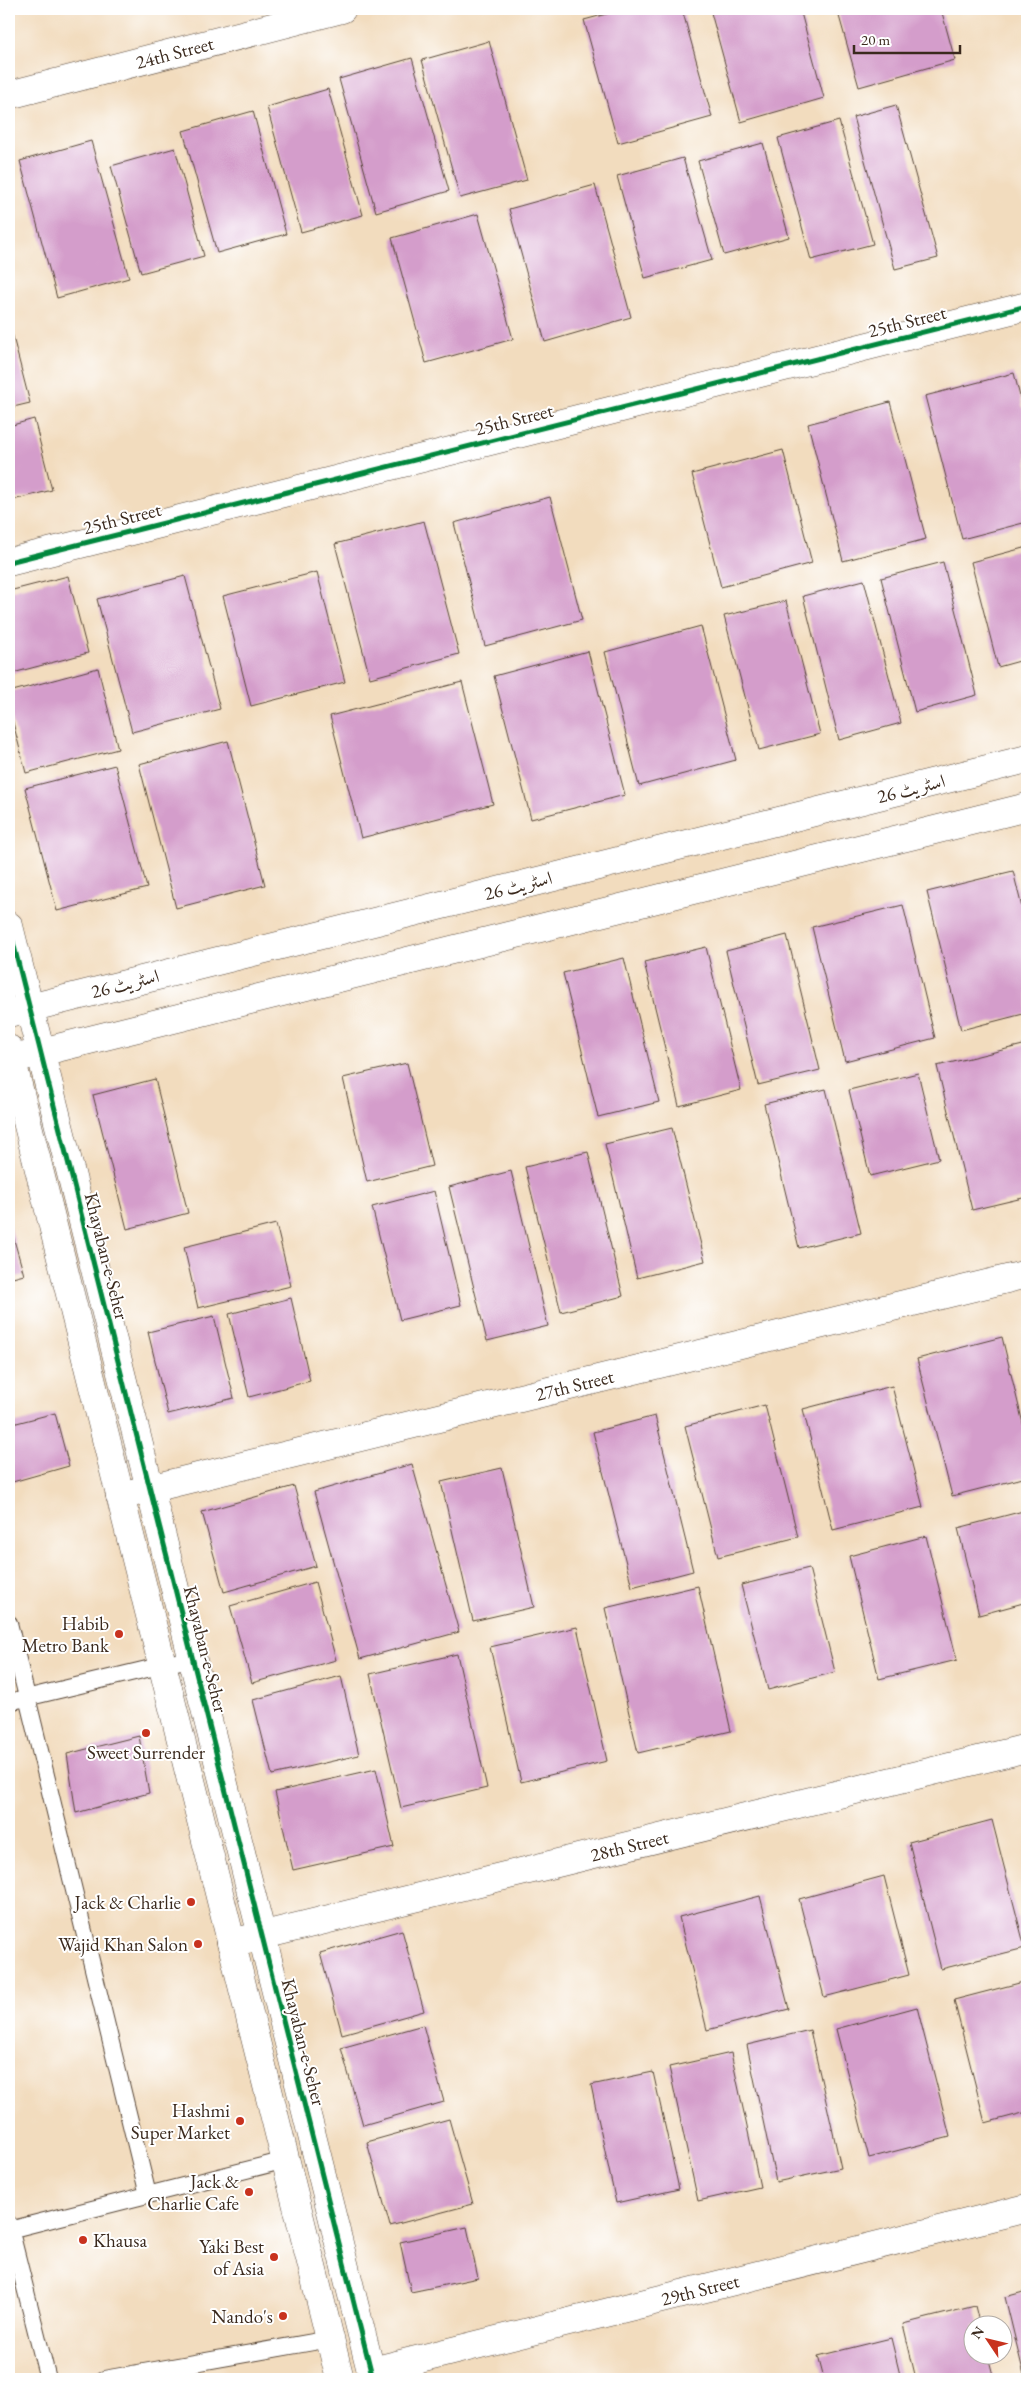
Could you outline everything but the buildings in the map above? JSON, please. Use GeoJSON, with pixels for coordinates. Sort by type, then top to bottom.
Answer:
{"type":"FeatureCollection","features":[{"type":"Feature","properties":{"kind":"street","name":"24th Street"},"geometry":{"type":"LineString","coordinates":[[9,94],[342,9]]}},
{"type":"Feature","properties":{"kind":"street","name":"25th Street"},"geometry":{"type":"LineString","coordinates":[[9,562],[1027,306]]}},
{"type":"Feature","properties":{"kind":"street","name":"اسٹریٹ 26"},"geometry":{"type":"LineString","coordinates":[[19,1010],[1027,758]]}},
{"type":"Feature","properties":{"kind":"street"},"geometry":{"type":"LineString","coordinates":[[340,2379],[10,1056],[40,1052],[1027,807]]}},
{"type":"Feature","properties":{"kind":"street","name":"Khayaban-e-Seher"},"geometry":{"type":"LineString","coordinates":[[9,926],[19,1010],[40,1052],[372,2375]]}},
{"type":"Feature","properties":{"kind":"street","name":"27th Street"},"geometry":{"type":"LineString","coordinates":[[120,1496],[1027,1274]]}},
{"type":"Feature","properties":{"kind":"street","name":"28th Street"},"geometry":{"type":"LineString","coordinates":[[232,1943],[1027,1748]]}},
{"type":"Feature","properties":{"kind":"street","name":"29th Street"},"geometry":{"type":"LineString","coordinates":[[372,2375],[1027,2208]]}},
{"type":"Feature","properties":{"kind":"lane"},"geometry":{"type":"LineString","coordinates":[[9,1622],[148,2195]]}},
{"type":"Feature","properties":{"kind":"lane"},"geometry":{"type":"LineString","coordinates":[[9,1702],[192,1658]]}},
{"type":"Feature","properties":{"kind":"lane"},"geometry":{"type":"LineString","coordinates":[[48,2379],[9,2228],[286,2160]]}},
{"type":"Feature","properties":{"kind":"lane"},"geometry":{"type":"LineString","coordinates":[[104,2379],[330,2339]]}},
{"type":"Feature","properties":{"kind":"cycle path"},"geometry":{"type":"LineString","coordinates":[[9,562],[1027,306]]}},
{"type":"Feature","properties":{"kind":"cycle path"},"geometry":{"type":"LineString","coordinates":[[9,926],[373,2379]]}},
{"type":"Feature","properties":{"kind":"place","name":"Habib Metro Bank"},"geometry":{"type":"Point","coordinates":[119,1634]}},
{"type":"Feature","properties":{"kind":"place","name":"Sweet Surrender"},"geometry":{"type":"Point","coordinates":[146,1733]}},
{"type":"Feature","properties":{"kind":"place","name":"Jack & Charlie"},"geometry":{"type":"Point","coordinates":[191,1902]}},
{"type":"Feature","properties":{"kind":"place","name":"Wajid Khan Salon"},"geometry":{"type":"Point","coordinates":[198,1944]}},
{"type":"Feature","properties":{"kind":"place","name":"Hashmi Super Market"},"geometry":{"type":"Point","coordinates":[240,2121]}},
{"type":"Feature","properties":{"kind":"place","name":"Jack & Charlie Cafe"},"geometry":{"type":"Point","coordinates":[249,2192]}},
{"type":"Feature","properties":{"kind":"place","name":"Khausa"},"geometry":{"type":"Point","coordinates":[83,2240]}},
{"type":"Feature","properties":{"kind":"place","name":"Yaki Best of Asia"},"geometry":{"type":"Point","coordinates":[274,2257]}},
{"type":"Feature","properties":{"kind":"place","name":"Nando's"},"geometry":{"type":"Point","coordinates":[283,2316]}}]}
